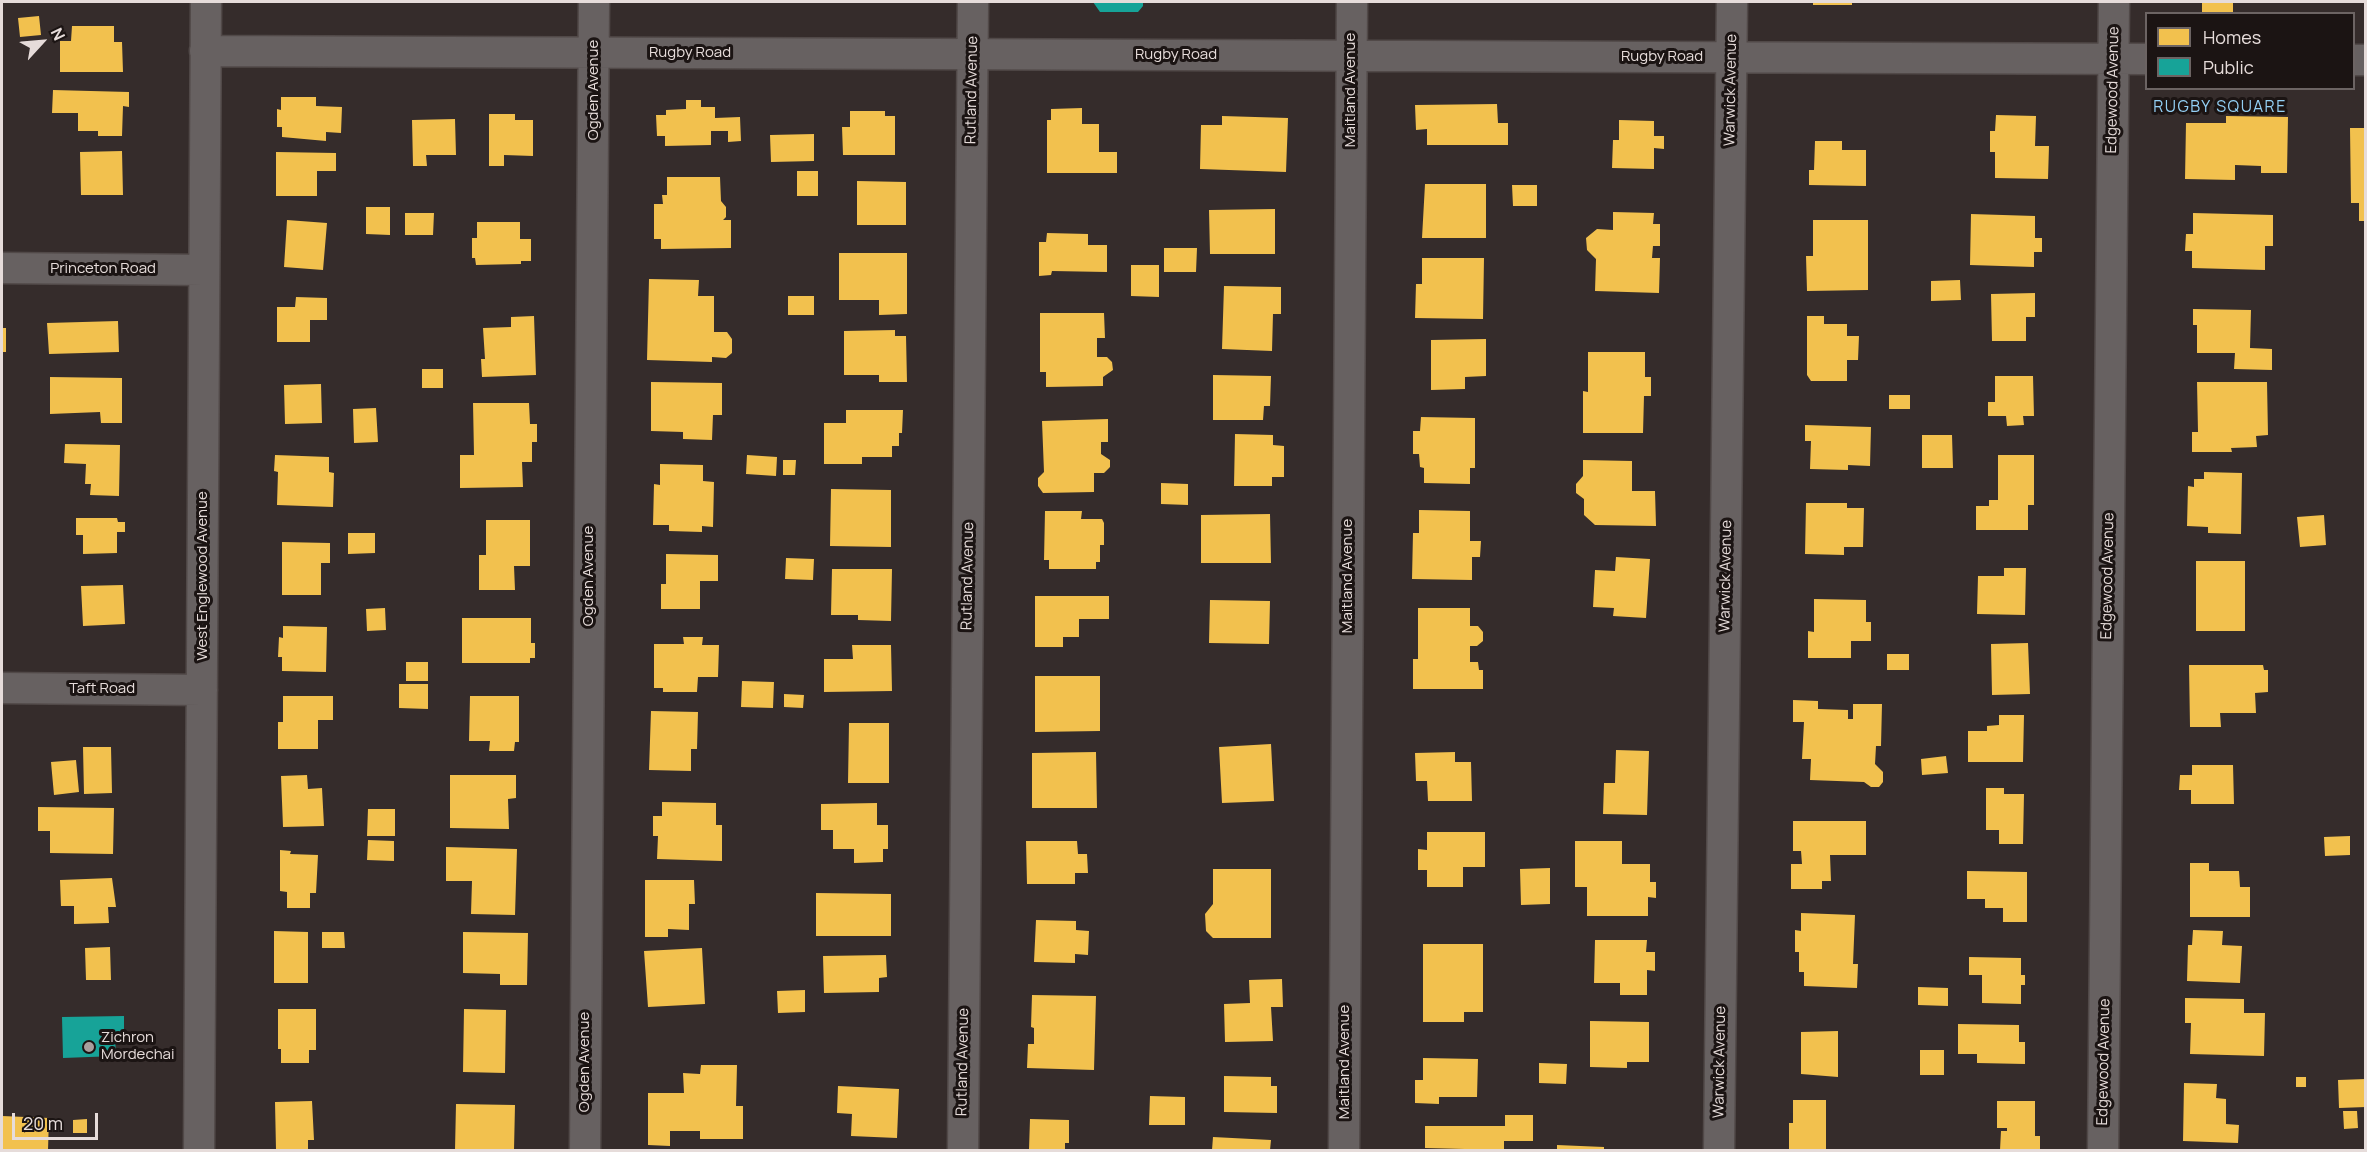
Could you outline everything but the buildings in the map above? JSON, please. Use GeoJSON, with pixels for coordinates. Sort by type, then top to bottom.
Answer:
{"type":"FeatureCollection","features":[{"type":"Feature","properties":{"kind":"street","name":"West Englewood Avenue"},"geometry":{"type":"LineString","coordinates":[[199,1150],[206,2]]}},
{"type":"Feature","properties":{"kind":"street","name":"Ogden Avenue"},"geometry":{"type":"LineString","coordinates":[[585,1150],[594,2]]}},
{"type":"Feature","properties":{"kind":"street","name":"Rutland Avenue"},"geometry":{"type":"LineString","coordinates":[[963,1150],[973,2]]}},
{"type":"Feature","properties":{"kind":"street","name":"Maitland Avenue"},"geometry":{"type":"LineString","coordinates":[[1344,1150],[1352,2]]}},
{"type":"Feature","properties":{"kind":"street","name":"Warwick Avenue"},"geometry":{"type":"LineString","coordinates":[[1719,1150],[1732,2]]}},
{"type":"Feature","properties":{"kind":"street","name":"Edgewood Avenue"},"geometry":{"type":"LineString","coordinates":[[2103,1150],[2114,2]]}},
{"type":"Feature","properties":{"kind":"street","name":"Rugby Road"},"geometry":{"type":"LineString","coordinates":[[205,51],[2145,60]]}},
{"type":"Feature","properties":{"kind":"street","name":"Princeton Road"},"geometry":{"type":"LineString","coordinates":[[2,268],[204,270]]}},
{"type":"Feature","properties":{"kind":"street","name":"Taft Road"},"geometry":{"type":"LineString","coordinates":[[2,688],[202,690]]}},
{"type":"Feature","properties":{"kind":"place","name":"Zichron Mordechai"},"geometry":{"type":"Point","coordinates":[89,1047]}},
{"type":"Feature","properties":{"kind":"district","name":"RUGBY SQUARE"},"geometry":{"type":"Point","coordinates":[2220,108]}}]}
